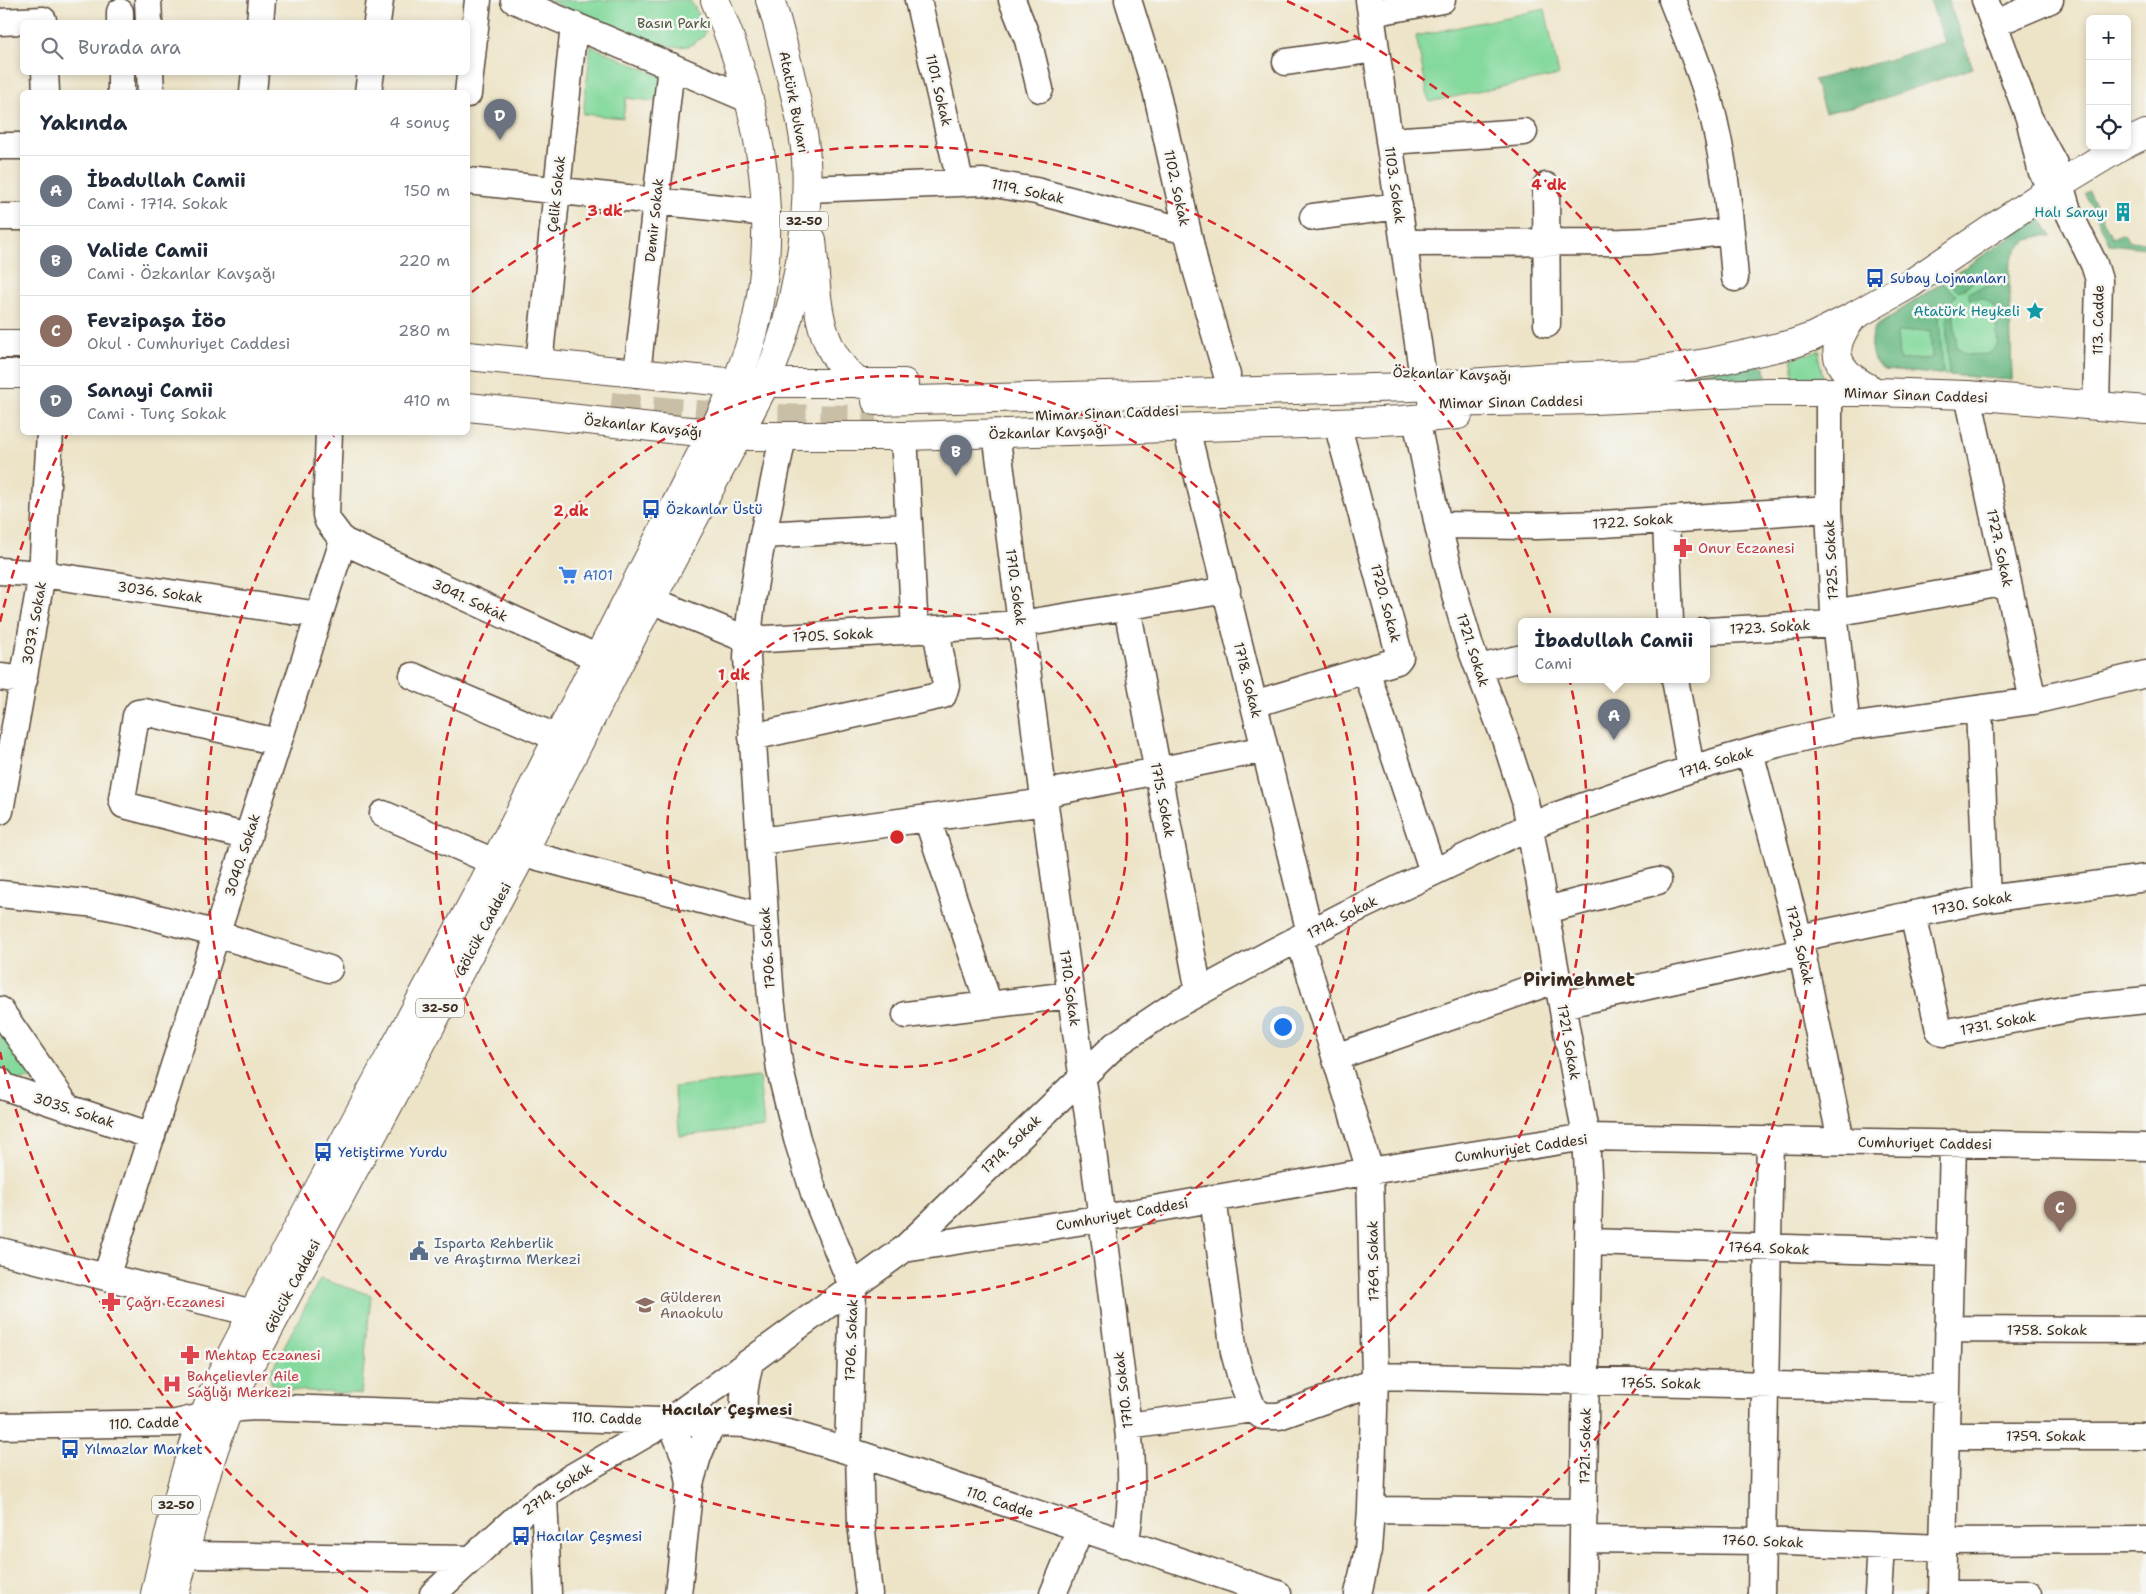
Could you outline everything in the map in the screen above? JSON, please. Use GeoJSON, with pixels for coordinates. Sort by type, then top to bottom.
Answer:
{"type":"FeatureCollection","features":[{"type":"Feature","properties":{"kind":"main road","name":"32-50"},"geometry":{"type":"LineString","coordinates":[[715,0],[739,67],[748,99],[762,157],[767,213],[766,252],[758,316],[746,358],[736,383],[725,434]]}},
{"type":"Feature","properties":{"kind":"main road","name":"Atatürk Bulvarı"},"geometry":{"type":"LineString","coordinates":[[725,434],[765,384],[785,331],[794,294],[807,189],[806,157],[800,114],[770,0]]}},
{"type":"Feature","properties":{"kind":"main road"},"geometry":{"type":"LineString","coordinates":[[2131,141],[2146,134]]}},
{"type":"Feature","properties":{"kind":"main road","name":"Mimar Sinan Caddesi"},"geometry":{"type":"LineString","coordinates":[[1538,390],[1684,368],[1812,337],[1854,316],[1910,284],[2056,186],[2115,150]]}},
{"type":"Feature","properties":{"kind":"main road"},"geometry":{"type":"LineString","coordinates":[[807,189],[822,324],[826,341],[842,368],[871,401]]}},
{"type":"Feature","properties":{"kind":"main road"},"geometry":{"type":"LineString","coordinates":[[1854,316],[1839,338],[1837,349],[1840,364],[1846,374],[1876,392]]}},
{"type":"Feature","properties":{"kind":"main road"},"geometry":{"type":"LineString","coordinates":[[0,344],[20,344]]}},
{"type":"Feature","properties":{"kind":"main road"},"geometry":{"type":"LineString","coordinates":[[1763,350],[1775,358],[1778,365],[1775,385],[1767,392]]}},
{"type":"Feature","properties":{"kind":"main road","name":"Özkanlar Kavşağı"},"geometry":{"type":"LineString","coordinates":[[470,356],[636,374],[765,384],[871,401],[1227,375],[1422,371],[1538,390]]}},
{"type":"Feature","properties":{"kind":"main road"},"geometry":{"type":"LineString","coordinates":[[1829,392],[1837,379],[1840,364]]}},
{"type":"Feature","properties":{"kind":"main road"},"geometry":{"type":"LineString","coordinates":[[470,373],[612,398],[470,390]]}},
{"type":"Feature","properties":{"kind":"main road"},"geometry":{"type":"LineString","coordinates":[[0,374],[20,374]]}},
{"type":"Feature","properties":{"kind":"main road","name":"Mimar Sinan Caddesi"},"geometry":{"type":"LineString","coordinates":[[871,401],[1538,390],[1876,392],[1968,395],[2096,406],[2145,414]]}},
{"type":"Feature","properties":{"kind":"main road","name":"Özkanlar Kavşağı"},"geometry":{"type":"LineString","coordinates":[[470,407],[725,434],[904,436],[1416,419],[1490,410],[1538,390]]}},
{"type":"Feature","properties":{"kind":"main road","name":"Gölcük Caddesi"},"geometry":{"type":"LineString","coordinates":[[155,1594],[179,1497],[215,1414],[244,1376],[523,852],[651,600],[725,434]]}},
{"type":"Feature","properties":{"kind":"main road","name":"Gölcük Caddesi"},"geometry":{"type":"LineString","coordinates":[[175,1594],[209,1464],[215,1414],[223,1371],[494,862],[598,658],[725,434]]}},
{"type":"Feature","properties":{"kind":"street"},"geometry":{"type":"LineString","coordinates":[[148,0],[148,20]]}},
{"type":"Feature","properties":{"kind":"street"},"geometry":{"type":"LineString","coordinates":[[260,20],[262,0]]}},
{"type":"Feature","properties":{"kind":"street"},"geometry":{"type":"LineString","coordinates":[[377,20],[380,0]]}},
{"type":"Feature","properties":{"kind":"street"},"geometry":{"type":"LineString","coordinates":[[468,90],[478,0]]}},
{"type":"Feature","properties":{"kind":"street"},"geometry":{"type":"LineString","coordinates":[[514,0],[748,99]]}},
{"type":"Feature","properties":{"kind":"street","name":"1101. Sokak"},"geometry":{"type":"LineString","coordinates":[[918,0],[960,181]]}},
{"type":"Feature","properties":{"kind":"street"},"geometry":{"type":"LineString","coordinates":[[1012,0],[1028,40],[1040,89]]}},
{"type":"Feature","properties":{"kind":"street","name":"1102. Sokak"},"geometry":{"type":"LineString","coordinates":[[1128,0],[1156,90],[1186,232],[1227,375]]}},
{"type":"Feature","properties":{"kind":"street"},"geometry":{"type":"LineString","coordinates":[[1370,6],[1442,0]]}},
{"type":"Feature","properties":{"kind":"street"},"geometry":{"type":"LineString","coordinates":[[1672,0],[1697,63],[1709,101],[1721,154],[1735,278]]}},
{"type":"Feature","properties":{"kind":"street","name":"113. Cadde"},"geometry":{"type":"LineString","coordinates":[[1985,0],[2029,118],[2054,164],[2056,186],[2094,264],[2099,280],[2096,406]]}},
{"type":"Feature","properties":{"kind":"street"},"geometry":{"type":"LineString","coordinates":[[1994,24],[2050,0]]}},
{"type":"Feature","properties":{"kind":"street","name":"1103. Sokak"},"geometry":{"type":"LineString","coordinates":[[1370,6],[1422,371]]}},
{"type":"Feature","properties":{"kind":"street"},"geometry":{"type":"LineString","coordinates":[[0,22],[43,14]]}},
{"type":"Feature","properties":{"kind":"street","name":"Çelik Sokak"},"geometry":{"type":"LineString","coordinates":[[539,364],[574,25]]}},
{"type":"Feature","properties":{"kind":"street"},"geometry":{"type":"LineString","coordinates":[[1286,62],[1376,49]]}},
{"type":"Feature","properties":{"kind":"street","name":"Demir Sokak"},"geometry":{"type":"LineString","coordinates":[[636,374],[671,66]]}},
{"type":"Feature","properties":{"kind":"street"},"geometry":{"type":"LineString","coordinates":[[45,75],[46,90]]}},
{"type":"Feature","properties":{"kind":"street"},"geometry":{"type":"LineString","coordinates":[[121,75],[121,90]]}},
{"type":"Feature","properties":{"kind":"street"},"geometry":{"type":"LineString","coordinates":[[150,75],[151,90]]}},
{"type":"Feature","properties":{"kind":"street"},"geometry":{"type":"LineString","coordinates":[[253,90],[255,75]]}},
{"type":"Feature","properties":{"kind":"street"},"geometry":{"type":"LineString","coordinates":[[368,90],[371,75]]}},
{"type":"Feature","properties":{"kind":"street"},"geometry":{"type":"LineString","coordinates":[[1389,141],[1524,132]]}},
{"type":"Feature","properties":{"kind":"street"},"geometry":{"type":"LineString","coordinates":[[0,146],[20,146]]}},
{"type":"Feature","properties":{"kind":"street"},"geometry":{"type":"LineString","coordinates":[[470,181],[767,213]]}},
{"type":"Feature","properties":{"kind":"street","name":"1119. Sokak"},"geometry":{"type":"LineString","coordinates":[[807,189],[960,181],[1010,185],[1186,232]]}},
{"type":"Feature","properties":{"kind":"street"},"geometry":{"type":"LineString","coordinates":[[1546,186],[1547,324]]}},
{"type":"Feature","properties":{"kind":"street"},"geometry":{"type":"LineString","coordinates":[[1312,216],[1398,206]]}},
{"type":"Feature","properties":{"kind":"street"},"geometry":{"type":"LineString","coordinates":[[0,217],[20,217]]}},
{"type":"Feature","properties":{"kind":"street"},"geometry":{"type":"LineString","coordinates":[[1404,243],[1648,241],[1731,231]]}},
{"type":"Feature","properties":{"kind":"street","name":"1725. Sokak"},"geometry":{"type":"LineString","coordinates":[[1829,392],[1829,509],[1834,618],[1847,727]]}},
{"type":"Feature","properties":{"kind":"street","name":"1727. Sokak"},"geometry":{"type":"LineString","coordinates":[[1968,395],[2033,701]]}},
{"type":"Feature","properties":{"kind":"street","name":"1721. Sokak"},"geometry":{"type":"LineString","coordinates":[[1416,419],[1438,525],[1456,598],[1478,668],[1518,777],[1531,826],[1586,1138],[1589,1191],[1582,1594]]}},
{"type":"Feature","properties":{"kind":"street","name":"1720. Sokak"},"geometry":{"type":"LineString","coordinates":[[1337,423],[1400,657],[1397,661],[1366,670]]}},
{"type":"Feature","properties":{"kind":"street","name":"1718. Sokak"},"geometry":{"type":"LineString","coordinates":[[1186,428],[1265,749],[1304,936]]}},
{"type":"Feature","properties":{"kind":"street","name":"1710. Sokak"},"geometry":{"type":"LineString","coordinates":[[996,434],[1070,995],[1103,1218],[1128,1426],[1133,1481],[1132,1502],[1125,1544]]}},
{"type":"Feature","properties":{"kind":"street","name":"3037. Sokak"},"geometry":{"type":"LineString","coordinates":[[0,811],[12,678],[42,574],[50,435]]}},
{"type":"Feature","properties":{"kind":"street"},"geometry":{"type":"LineString","coordinates":[[330,435],[326,515],[328,521],[343,541]]}},
{"type":"Feature","properties":{"kind":"street","name":"1706. Sokak"},"geometry":{"type":"LineString","coordinates":[[783,436],[763,535],[748,638],[747,658],[771,999],[780,1070],[797,1139],[814,1193],[853,1288],[854,1452],[869,1594]]}},
{"type":"Feature","properties":{"kind":"street"},"geometry":{"type":"LineString","coordinates":[[752,737],[940,696],[945,693],[946,685],[925,630],[909,527],[904,436]]}},
{"type":"Feature","properties":{"kind":"street","name":"1722. Sokak"},"geometry":{"type":"LineString","coordinates":[[1438,525],[1537,526],[1666,520],[1829,509]]}},
{"type":"Feature","properties":{"kind":"street"},"geometry":{"type":"LineString","coordinates":[[1666,520],[1670,618]]}},
{"type":"Feature","properties":{"kind":"street"},"geometry":{"type":"LineString","coordinates":[[763,535],[909,527]]}},
{"type":"Feature","properties":{"kind":"street","name":"3040. Sokak"},"geometry":{"type":"LineString","coordinates":[[106,1277],[343,541]]}},
{"type":"Feature","properties":{"kind":"street","name":"3041. Sokak"},"geometry":{"type":"LineString","coordinates":[[343,541],[598,658]]}},
{"type":"Feature","properties":{"kind":"street","name":"3036. Sokak"},"geometry":{"type":"LineString","coordinates":[[0,571],[42,574],[319,615]]}},
{"type":"Feature","properties":{"kind":"street","name":"1723. Sokak"},"geometry":{"type":"LineString","coordinates":[[1710,631],[1834,618],[2008,582]]}},
{"type":"Feature","properties":{"kind":"street","name":"1705. Sokak"},"geometry":{"type":"LineString","coordinates":[[651,600],[725,631],[748,638],[766,639],[1021,624],[1226,590]]}},
{"type":"Feature","properties":{"kind":"street","name":"1715. Sokak"},"geometry":{"type":"LineString","coordinates":[[1127,607],[1199,992]]}},
{"type":"Feature","properties":{"kind":"street"},"geometry":{"type":"LineString","coordinates":[[1478,668],[1518,659]]}},
{"type":"Feature","properties":{"kind":"street"},"geometry":{"type":"LineString","coordinates":[[1254,704],[1366,670],[1433,872]]}},
{"type":"Feature","properties":{"kind":"street","name":"1714. Sokak"},"geometry":{"type":"LineString","coordinates":[[670,1420],[904,1249],[1082,1076],[1115,1046],[1141,1026],[1199,992],[1304,936],[1531,826],[1691,769],[1847,727],[2033,701],[2146,674]]}},
{"type":"Feature","properties":{"kind":"street"},"geometry":{"type":"LineString","coordinates":[[413,676],[558,738]]}},
{"type":"Feature","properties":{"kind":"street"},"geometry":{"type":"LineString","coordinates":[[1676,683],[1691,769]]}},
{"type":"Feature","properties":{"kind":"street"},"geometry":{"type":"LineString","coordinates":[[1979,709],[1987,898]]}},
{"type":"Feature","properties":{"kind":"street"},"geometry":{"type":"LineString","coordinates":[[248,837],[124,805],[122,799],[136,716],[144,712],[278,742]]}},
{"type":"Feature","properties":{"kind":"street"},"geometry":{"type":"LineString","coordinates":[[760,841],[927,818],[1044,798],[1265,749]]}},
{"type":"Feature","properties":{"kind":"street","name":"1729. Sokak"},"geometry":{"type":"LineString","coordinates":[[1750,752],[1801,945],[1840,1141]]}},
{"type":"Feature","properties":{"kind":"street"},"geometry":{"type":"LineString","coordinates":[[383,814],[494,862]]}},
{"type":"Feature","properties":{"kind":"street"},"geometry":{"type":"LineString","coordinates":[[927,818],[989,1005]]}},
{"type":"Feature","properties":{"kind":"street"},"geometry":{"type":"LineString","coordinates":[[523,852],[765,916]]}},
{"type":"Feature","properties":{"kind":"street","name":"1730. Sokak"},"geometry":{"type":"LineString","coordinates":[[1562,1005],[1801,945],[1913,914],[1987,898],[2146,878]]}},
{"type":"Feature","properties":{"kind":"street"},"geometry":{"type":"LineString","coordinates":[[1546,910],[1658,881]]}},
{"type":"Feature","properties":{"kind":"street"},"geometry":{"type":"LineString","coordinates":[[0,894],[113,906],[216,934],[329,969]]}},
{"type":"Feature","properties":{"kind":"street","name":"1731. Sokak"},"geometry":{"type":"LineString","coordinates":[[1913,914],[1939,1030],[1943,1033],[2079,1007],[2146,1000]]}},
{"type":"Feature","properties":{"kind":"street","name":"1769. Sokak"},"geometry":{"type":"LineString","coordinates":[[1304,936],[1336,1057],[1370,1171],[1375,1379],[1368,1550],[1358,1594]]}},
{"type":"Feature","properties":{"kind":"street"},"geometry":{"type":"LineString","coordinates":[[1336,1057],[1558,979]]}},
{"type":"Feature","properties":{"kind":"street"},"geometry":{"type":"LineString","coordinates":[[906,1015],[1070,995]]}},
{"type":"Feature","properties":{"kind":"street"},"geometry":{"type":"LineString","coordinates":[[0,1010],[68,1108]]}},
{"type":"Feature","properties":{"kind":"street","name":"3035. Sokak"},"geometry":{"type":"LineString","coordinates":[[2,1088],[152,1136]]}},
{"type":"Feature","properties":{"kind":"street","name":"Cumhuriyet Caddesi"},"geometry":{"type":"LineString","coordinates":[[904,1249],[1103,1218],[1541,1143],[1586,1138],[2146,1147]]}},
{"type":"Feature","properties":{"kind":"street"},"geometry":{"type":"LineString","coordinates":[[1761,1594],[1770,1140]]}},
{"type":"Feature","properties":{"kind":"street"},"geometry":{"type":"LineString","coordinates":[[1953,1143],[1942,1594],[2029,1594]]}},
{"type":"Feature","properties":{"kind":"street"},"geometry":{"type":"LineString","coordinates":[[1213,1198],[1234,1352],[1241,1378],[1253,1409],[1262,1416],[1279,1416],[1375,1379]]}},
{"type":"Feature","properties":{"kind":"street","name":"1764. Sokak"},"geometry":{"type":"LineString","coordinates":[[1588,1242],[1950,1253]]}},
{"type":"Feature","properties":{"kind":"street"},"geometry":{"type":"LineString","coordinates":[[0,1251],[253,1313]]}},
{"type":"Feature","properties":{"kind":"street","name":"1758. Sokak"},"geometry":{"type":"LineString","coordinates":[[1948,1329],[2146,1330]]}},
{"type":"Feature","properties":{"kind":"street"},"geometry":{"type":"LineString","coordinates":[[746,1424],[743,1394],[750,1362]]}},
{"type":"Feature","properties":{"kind":"street","name":"1765. Sokak"},"geometry":{"type":"LineString","coordinates":[[1375,1379],[1586,1381],[1947,1389]]}},
{"type":"Feature","properties":{"kind":"street","name":"110. Cadde"},"geometry":{"type":"LineString","coordinates":[[0,1426],[163,1424],[255,1407],[746,1424],[792,1434],[854,1452],[1278,1594]]}},
{"type":"Feature","properties":{"kind":"street"},"geometry":{"type":"LineString","coordinates":[[1128,1426],[1253,1409]]}},
{"type":"Feature","properties":{"kind":"street"},"geometry":{"type":"LineString","coordinates":[[670,1420],[685,1457],[690,1484]]}},
{"type":"Feature","properties":{"kind":"street","name":"2714. Sokak"},"geometry":{"type":"LineString","coordinates":[[434,1594],[471,1558],[544,1495],[670,1420]]}},
{"type":"Feature","properties":{"kind":"street"},"geometry":{"type":"LineString","coordinates":[[678,1594],[690,1484],[698,1456],[712,1423]]}},
{"type":"Feature","properties":{"kind":"street","name":"1759. Sokak"},"geometry":{"type":"LineString","coordinates":[[1946,1436],[2146,1436]]}},
{"type":"Feature","properties":{"kind":"street"},"geometry":{"type":"LineString","coordinates":[[544,1495],[548,1594]]}},
{"type":"Feature","properties":{"kind":"street"},"geometry":{"type":"LineString","coordinates":[[1371,1510],[1584,1512]]}},
{"type":"Feature","properties":{"kind":"street"},"geometry":{"type":"LineString","coordinates":[[1054,1594],[1080,1529]]}},
{"type":"Feature","properties":{"kind":"street","name":"1760. Sokak"},"geometry":{"type":"LineString","coordinates":[[1583,1539],[1762,1541],[1881,1546],[2146,1540]]}},
{"type":"Feature","properties":{"kind":"street"},"geometry":{"type":"LineString","coordinates":[[1878,1594],[1881,1546]]}},
{"type":"Feature","properties":{"kind":"street"},"geometry":{"type":"LineString","coordinates":[[185,1555],[471,1558]]}},
{"type":"Feature","properties":{"kind":"green space","name":"Basın Parkı"},"geometry":{"type":"Polygon","coordinates":[[[548,0],[690,0],[706,27],[704,36],[694,43],[687,46],[673,47],[657,44],[618,31],[548,0]]]}},
{"type":"Feature","properties":{"kind":"green space"},"geometry":{"type":"Polygon","coordinates":[[[1930,0],[1948,0],[1973,68],[1876,101],[1825,113],[1814,80],[1945,42],[1930,0]]]}},
{"type":"Feature","properties":{"kind":"green space"},"geometry":{"type":"Polygon","coordinates":[[[1545,9],[1559,75],[1429,102],[1416,36],[1545,9]]]}},
{"type":"Feature","properties":{"kind":"green space"},"geometry":{"type":"Polygon","coordinates":[[[591,46],[665,78],[662,102],[626,98],[623,118],[583,114],[591,46]]]}},
{"type":"Feature","properties":{"kind":"green space"},"geometry":{"type":"Polygon","coordinates":[[[2089,191],[2112,238],[2124,233],[2128,241],[2146,242],[2146,248],[2109,244],[2085,193],[2089,191]]]}},
{"type":"Feature","properties":{"kind":"green space"},"geometry":{"type":"Polygon","coordinates":[[[2040,218],[2052,236],[2037,237],[2025,242],[2015,253],[2009,267],[2012,380],[1885,370],[1876,363],[1871,351],[1871,337],[1876,326],[2040,218]]]}},
{"type":"Feature","properties":{"kind":"green space"},"geometry":{"type":"Polygon","coordinates":[[[2040,218],[2052,236],[2035,238],[2021,246],[2012,260],[2009,277],[1975,281],[1959,291],[1946,280],[2040,218]]]}},
{"type":"Feature","properties":{"kind":"green space"},"geometry":{"type":"Polygon","coordinates":[[[1942,283],[1956,295],[1939,316],[1943,374],[1885,370],[1880,367],[1872,353],[1871,341],[1873,330],[1942,283]],[[1930,330],[1897,332],[1899,360],[1932,358],[1930,330]]]}},
{"type":"Feature","properties":{"kind":"green space"},"geometry":{"type":"Polygon","coordinates":[[[2009,284],[2012,380],[1949,375],[1946,319],[1953,310],[1957,347],[1966,355],[1989,354],[1998,344],[1994,307],[1984,298],[1969,299],[1969,292],[1985,286],[2009,284]]]}},
{"type":"Feature","properties":{"kind":"green space"},"geometry":{"type":"Polygon","coordinates":[[[1820,350],[1819,359],[1823,377],[1793,378],[1791,359],[1820,350]]]}},
{"type":"Feature","properties":{"kind":"green space"},"geometry":{"type":"Polygon","coordinates":[[[1757,365],[1765,368],[1766,377],[1762,381],[1513,393],[1757,365]]]}},
{"type":"Feature","properties":{"kind":"green space"},"geometry":{"type":"Polygon","coordinates":[[[0,1025],[33,1079],[15,1080],[0,1069],[0,1025]]]}},
{"type":"Feature","properties":{"kind":"green space"},"geometry":{"type":"Polygon","coordinates":[[[759,1077],[764,1127],[680,1136],[674,1087],[759,1077]]]}},
{"type":"Feature","properties":{"kind":"green space"},"geometry":{"type":"Polygon","coordinates":[[[320,1279],[371,1295],[361,1394],[290,1390],[271,1383],[270,1373],[320,1279]]]}},
{"type":"Feature","properties":{"kind":"tunnel"},"geometry":{"type":"LineString","coordinates":[[611,406],[740,418],[876,419]]}},
{"type":"Feature","properties":{"kind":"place","name":"Sanayi Camii"},"geometry":{"type":"Point","coordinates":[500,140]}},
{"type":"Feature","properties":{"kind":"place","name":"Halı Sarayı"},"geometry":{"type":"Point","coordinates":[2123,212]}},
{"type":"Feature","properties":{"kind":"place","name":"Subay Lojmanları"},"geometry":{"type":"Point","coordinates":[1875,278]}},
{"type":"Feature","properties":{"kind":"place","name":"Atatürk Heykeli"},"geometry":{"type":"Point","coordinates":[2035,311]}},
{"type":"Feature","properties":{"kind":"place","name":"Valide Camii"},"geometry":{"type":"Point","coordinates":[956,476]}},
{"type":"Feature","properties":{"kind":"place","name":"Özkanlar Üstü"},"geometry":{"type":"Point","coordinates":[651,509]}},
{"type":"Feature","properties":{"kind":"place","name":"Onur Eczanesi"},"geometry":{"type":"Point","coordinates":[1683,548]}},
{"type":"Feature","properties":{"kind":"place","name":"A101"},"geometry":{"type":"Point","coordinates":[568,575]}},
{"type":"Feature","properties":{"kind":"place","name":"İbadullah Camii"},"geometry":{"type":"Point","coordinates":[1614,740]}},
{"type":"Feature","properties":{"kind":"place","name":"Yetiştirme Yurdu"},"geometry":{"type":"Point","coordinates":[323,1152]}},
{"type":"Feature","properties":{"kind":"place","name":"Fevzipaşa İöo"},"geometry":{"type":"Point","coordinates":[2060,1232]}},
{"type":"Feature","properties":{"kind":"place","name":"Isparta Rehberlik ve Araştırma Merkezi"},"geometry":{"type":"Point","coordinates":[419,1251]}},
{"type":"Feature","properties":{"kind":"place","name":"Çağrı Eczanesi"},"geometry":{"type":"Point","coordinates":[111,1302]}},
{"type":"Feature","properties":{"kind":"place","name":"Gülderen Anaokulu"},"geometry":{"type":"Point","coordinates":[645,1305]}},
{"type":"Feature","properties":{"kind":"place","name":"Mehtap Eczanesi"},"geometry":{"type":"Point","coordinates":[190,1355]}},
{"type":"Feature","properties":{"kind":"place","name":"Bahçelievler Aile Sağlığı Merkezi"},"geometry":{"type":"Point","coordinates":[172,1384]}},
{"type":"Feature","properties":{"kind":"place","name":"Yılmazlar Market"},"geometry":{"type":"Point","coordinates":[70,1449]}},
{"type":"Feature","properties":{"kind":"place","name":"Hacılar Çeşmesi"},"geometry":{"type":"Point","coordinates":[521,1536]}},
{"type":"Feature","properties":{"kind":"district","name":"Pirimehmet"},"geometry":{"type":"Point","coordinates":[1579,979]}},
{"type":"Feature","properties":{"kind":"district","name":"Hacılar Çeşmesi"},"geometry":{"type":"Point","coordinates":[727,1409]}}]}
